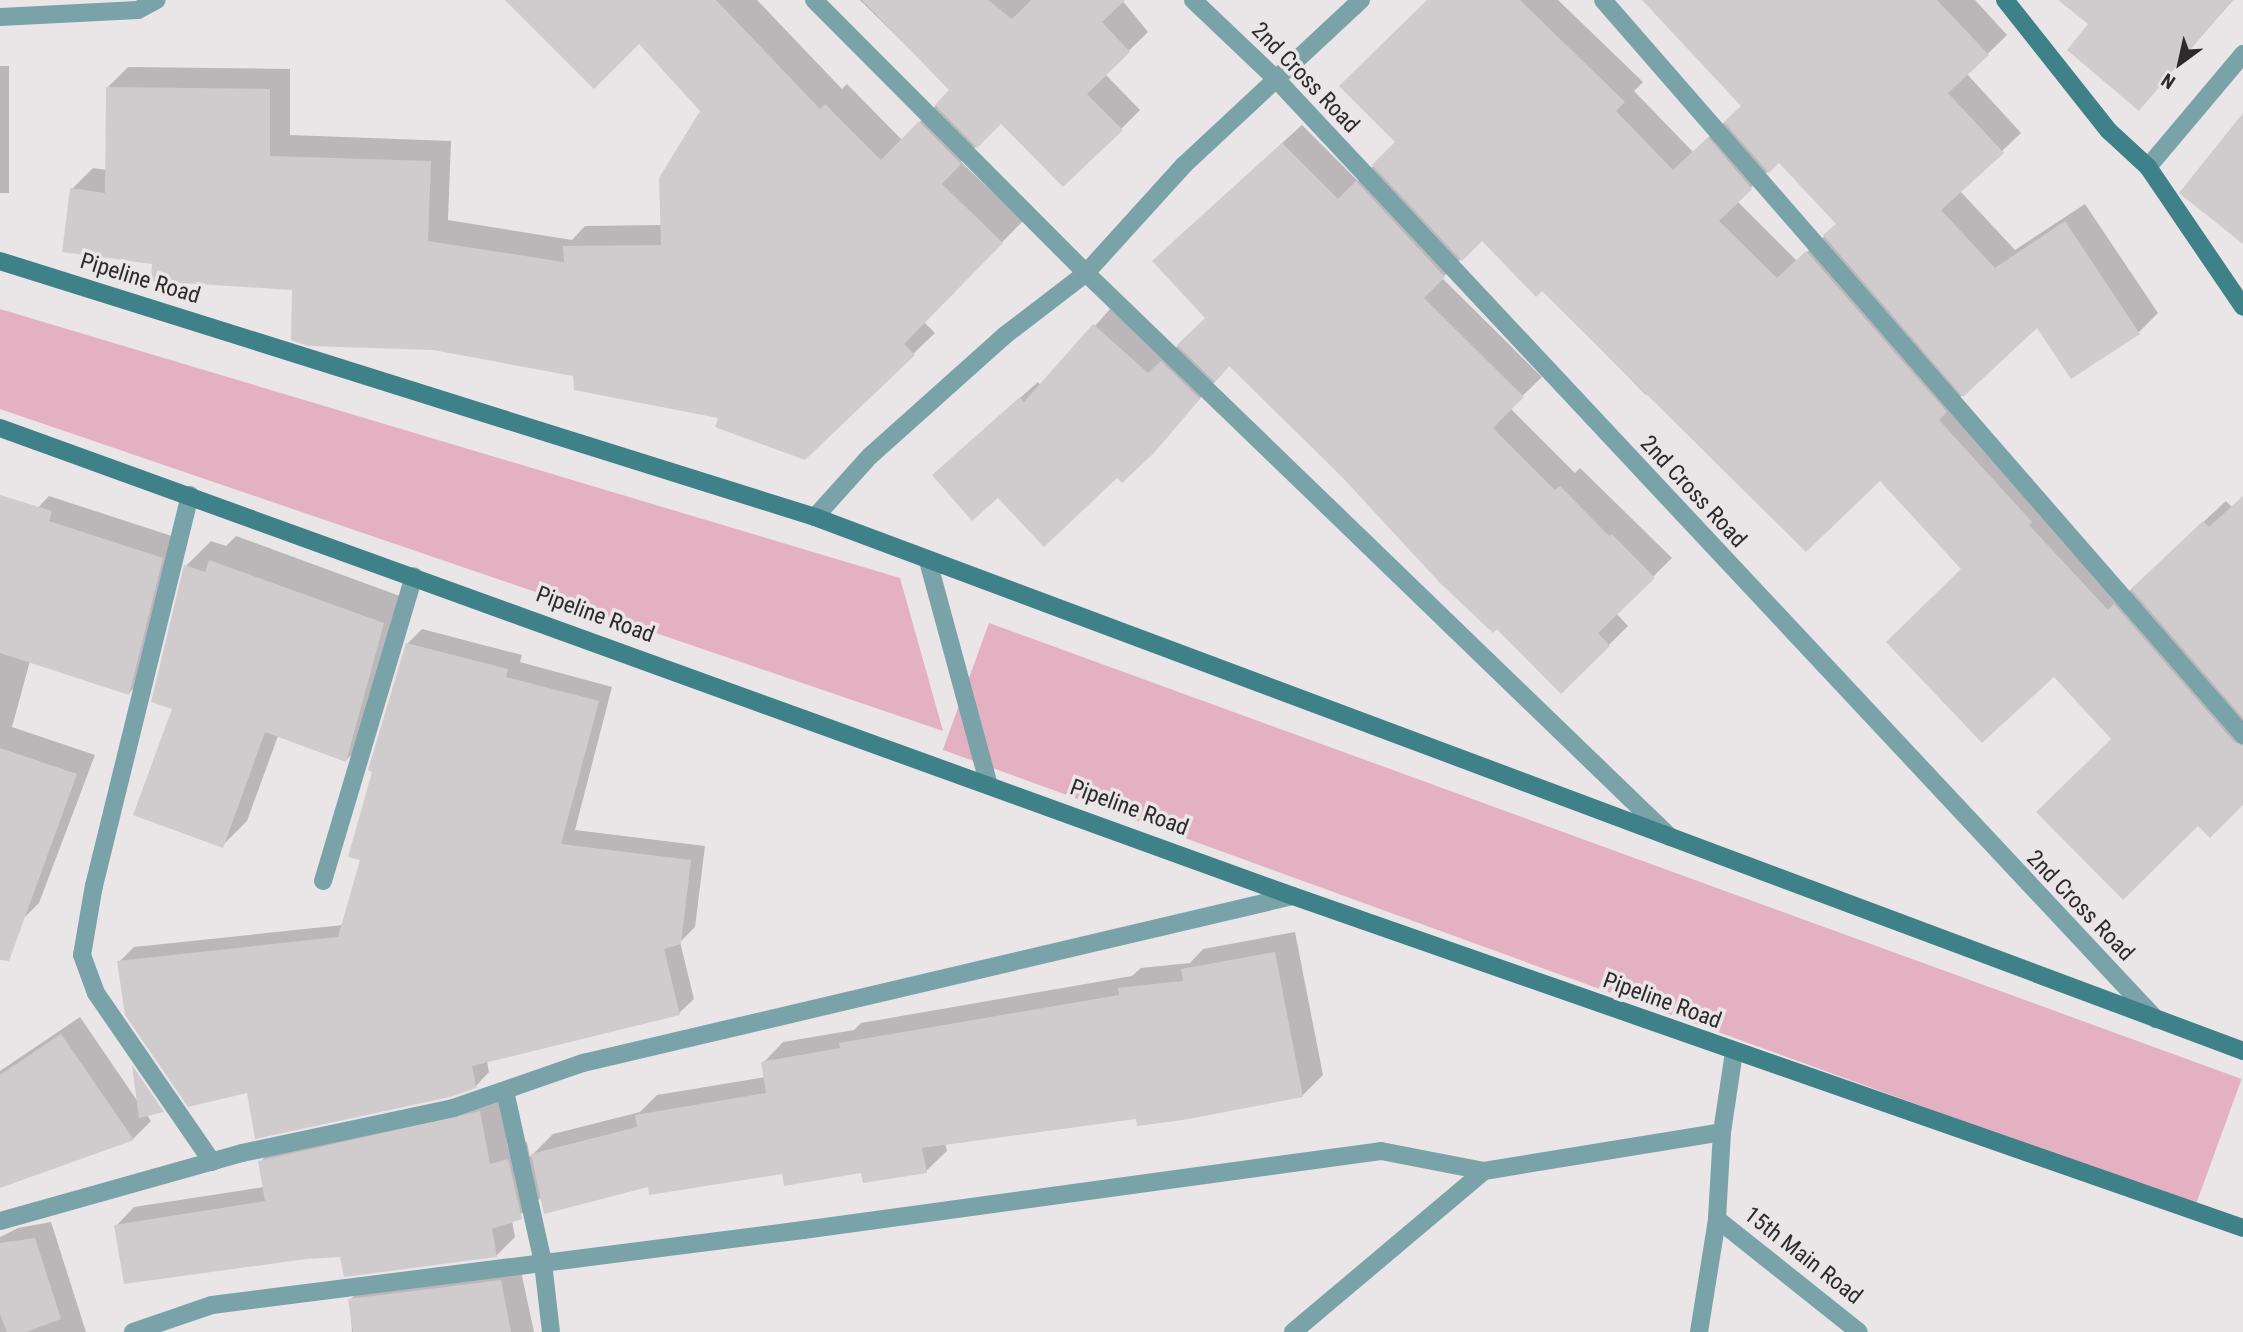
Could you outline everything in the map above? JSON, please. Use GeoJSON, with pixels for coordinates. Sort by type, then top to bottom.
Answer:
{"type":"FeatureCollection","features":[{"type":"Feature","properties":{"kind":"main road"},"geometry":{"type":"LineString","coordinates":[[2005,0],[2109,131],[2148,167],[2243,307]]}},
{"type":"Feature","properties":{"kind":"main road","name":"Pipeline Road"},"geometry":{"type":"LineString","coordinates":[[0,261],[815,517],[1676,842],[2243,1051]]}},
{"type":"Feature","properties":{"kind":"main road","name":"Pipeline Road"},"geometry":{"type":"LineString","coordinates":[[0,428],[988,782],[1293,895],[1734,1052],[2243,1228]]}},
{"type":"Feature","properties":{"kind":"street"},"geometry":{"type":"LineString","coordinates":[[0,17],[138,10],[157,0]]}},
{"type":"Feature","properties":{"kind":"street"},"geometry":{"type":"LineString","coordinates":[[814,0],[1086,273],[1676,842]]}},
{"type":"Feature","properties":{"kind":"street","name":"2nd Cross Road"},"geometry":{"type":"LineString","coordinates":[[1193,0],[1276,79],[2155,1019]]}},
{"type":"Feature","properties":{"kind":"street"},"geometry":{"type":"LineString","coordinates":[[815,517],[870,456],[1004,336],[1086,273],[1184,165],[1361,0]]}},
{"type":"Feature","properties":{"kind":"street"},"geometry":{"type":"LineString","coordinates":[[1603,0],[2243,735]]}},
{"type":"Feature","properties":{"kind":"street"},"geometry":{"type":"LineString","coordinates":[[2148,167],[2243,54]]}},
{"type":"Feature","properties":{"kind":"street"},"geometry":{"type":"LineString","coordinates":[[190,495],[94,885],[82,955],[96,993],[212,1162]]}},
{"type":"Feature","properties":{"kind":"street"},"geometry":{"type":"LineString","coordinates":[[928,561],[988,782]]}},
{"type":"Feature","properties":{"kind":"street"},"geometry":{"type":"LineString","coordinates":[[323,881],[414,576]]}},
{"type":"Feature","properties":{"kind":"street"},"geometry":{"type":"LineString","coordinates":[[0,1221],[212,1162],[453,1108],[583,1063],[1293,895]]}},
{"type":"Feature","properties":{"kind":"street","name":"15th Main Road"},"geometry":{"type":"LineString","coordinates":[[1734,1052],[1722,1132],[1717,1219],[1859,1332]]}},
{"type":"Feature","properties":{"kind":"street"},"geometry":{"type":"LineString","coordinates":[[505,1091],[543,1263],[551,1332]]}},
{"type":"Feature","properties":{"kind":"street"},"geometry":{"type":"LineString","coordinates":[[133,1332],[212,1305],[1381,1151],[1484,1171],[1722,1132]]}},
{"type":"Feature","properties":{"kind":"street"},"geometry":{"type":"LineString","coordinates":[[1293,1332],[1484,1171]]}},
{"type":"Feature","properties":{"kind":"street"},"geometry":{"type":"LineString","coordinates":[[1699,1332],[1717,1219]]}},
{"type":"Feature","properties":{"kind":"shaded area"},"geometry":{"type":"Polygon","coordinates":[[[0,309],[900,578],[943,731],[0,409],[0,309]]]}},
{"type":"Feature","properties":{"kind":"shaded area"},"geometry":{"type":"Polygon","coordinates":[[[989,623],[2242,1079],[2195,1206],[943,750],[989,623]]]}},
{"type":"Feature","properties":{"kind":"building"},"geometry":{"type":"Polygon","coordinates":[[[505,0],[716,0],[820,109],[825,104],[881,160],[919,121],[961,164],[942,184],[1003,243],[904,344],[915,355],[805,460],[715,427],[718,418],[574,390],[573,376],[433,350],[308,346],[291,340],[292,290],[151,281],[152,264],[62,252],[70,188],[105,193],[106,87],[270,89],[270,156],[431,161],[428,241],[564,262],[563,246],[661,245],[659,178],[700,111],[639,44],[594,89],[505,0]]]}},
{"type":"Feature","properties":{"kind":"building"},"geometry":{"type":"Polygon","coordinates":[[[862,0],[988,0],[1012,19],[1031,0],[1125,0],[1102,22],[1130,52],[1087,94],[1123,130],[1063,187],[1001,124],[977,148],[935,105],[949,90],[862,0]]]}},
{"type":"Feature","properties":{"kind":"building"},"geometry":{"type":"Polygon","coordinates":[[[1427,0],[1520,0],[1625,102],[1616,111],[1673,170],[1708,137],[1752,189],[1719,221],[1777,278],[1806,251],[1947,412],[1939,420],[2032,522],[2029,525],[2108,610],[2114,604],[2234,742],[2243,746],[2243,805],[2210,838],[2198,826],[2123,900],[2036,812],[2111,739],[2054,677],[1982,743],[1886,642],[1961,569],[1880,481],[1806,552],[1542,291],[1536,297],[1482,241],[1462,261],[1372,165],[1395,142],[1339,86],[1427,0]]]}},
{"type":"Feature","properties":{"kind":"building"},"geometry":{"type":"Polygon","coordinates":[[[1642,0],[1937,0],[1989,55],[1948,93],[2004,153],[1941,210],[1995,268],[2065,221],[2140,334],[2071,379],[2037,328],[1963,397],[1823,235],[1836,224],[1779,163],[1769,173],[1724,122],[1741,106],[1642,0]]]}},
{"type":"Feature","properties":{"kind":"building"},"geometry":{"type":"Polygon","coordinates":[[[2058,0],[2232,0],[2139,111],[2067,50],[2088,24],[2058,0]]]}},
{"type":"Feature","properties":{"kind":"building"},"geometry":{"type":"Polygon","coordinates":[[[2243,113],[2243,244],[2179,193],[2243,113]]]}},
{"type":"Feature","properties":{"kind":"building"},"geometry":{"type":"Polygon","coordinates":[[[1282,143],[1338,199],[1356,181],[1445,277],[1424,298],[1524,397],[1493,428],[1555,490],[1560,486],[1655,578],[1598,633],[1610,646],[1561,694],[1497,629],[1493,633],[1440,583],[1342,477],[1229,366],[1215,382],[1177,345],[1205,318],[1152,261],[1282,143]]]}},
{"type":"Feature","properties":{"kind":"building"},"geometry":{"type":"Polygon","coordinates":[[[1093,324],[1148,373],[1161,361],[1200,399],[1154,453],[1122,483],[1117,478],[1044,547],[998,498],[972,521],[932,475],[1020,397],[1024,402],[1093,324]]]}},
{"type":"Feature","properties":{"kind":"building"},"geometry":{"type":"Polygon","coordinates":[[[0,495],[52,511],[49,521],[163,558],[129,695],[0,653],[0,495]]]}},
{"type":"Feature","properties":{"kind":"building"},"geometry":{"type":"Polygon","coordinates":[[[2243,496],[2243,718],[2131,589],[2203,521],[2209,527],[2243,496]]]}},
{"type":"Feature","properties":{"kind":"building"},"geometry":{"type":"Polygon","coordinates":[[[209,560],[384,623],[346,762],[265,732],[223,848],[133,815],[172,709],[151,702],[184,565],[205,572],[209,560]]]}},
{"type":"Feature","properties":{"kind":"building"},"geometry":{"type":"Polygon","coordinates":[[[406,643],[508,669],[506,677],[599,701],[561,844],[691,860],[681,944],[664,949],[680,1015],[472,1066],[476,1088],[450,1097],[255,1139],[247,1093],[188,1107],[125,1015],[117,961],[338,937],[360,860],[348,857],[372,772],[368,770],[406,643]]]}},
{"type":"Feature","properties":{"kind":"building"},"geometry":{"type":"Polygon","coordinates":[[[0,748],[77,774],[9,961],[0,960],[0,748]]]}},
{"type":"Feature","properties":{"kind":"building"},"geometry":{"type":"Polygon","coordinates":[[[1275,952],[1303,1097],[1183,1120],[1137,1126],[1136,1119],[922,1148],[927,1173],[863,1183],[861,1173],[784,1186],[782,1174],[649,1195],[648,1187],[544,1214],[531,1154],[637,1127],[635,1115],[766,1093],[761,1062],[840,1048],[839,1043],[1119,995],[1118,988],[1183,981],[1181,969],[1275,952]]]}},
{"type":"Feature","properties":{"kind":"building"},"geometry":{"type":"Polygon","coordinates":[[[61,1034],[134,1140],[0,1188],[0,1075],[61,1034]]]}},
{"type":"Feature","properties":{"kind":"building"},"geometry":{"type":"Polygon","coordinates":[[[132,1065],[164,1112],[139,1118],[132,1065]]]}},
{"type":"Feature","properties":{"kind":"building"},"geometry":{"type":"Polygon","coordinates":[[[480,1111],[490,1164],[508,1159],[522,1219],[492,1229],[497,1257],[344,1277],[340,1257],[306,1259],[124,1284],[114,1225],[265,1201],[258,1161],[480,1111]]]}},
{"type":"Feature","properties":{"kind":"building"},"geometry":{"type":"Polygon","coordinates":[[[35,1238],[61,1319],[26,1332],[7,1332],[0,1314],[0,1243],[35,1238]]]}},
{"type":"Feature","properties":{"kind":"building"},"geometry":{"type":"Polygon","coordinates":[[[501,1280],[511,1332],[353,1332],[348,1299],[501,1280]]]}}]}
